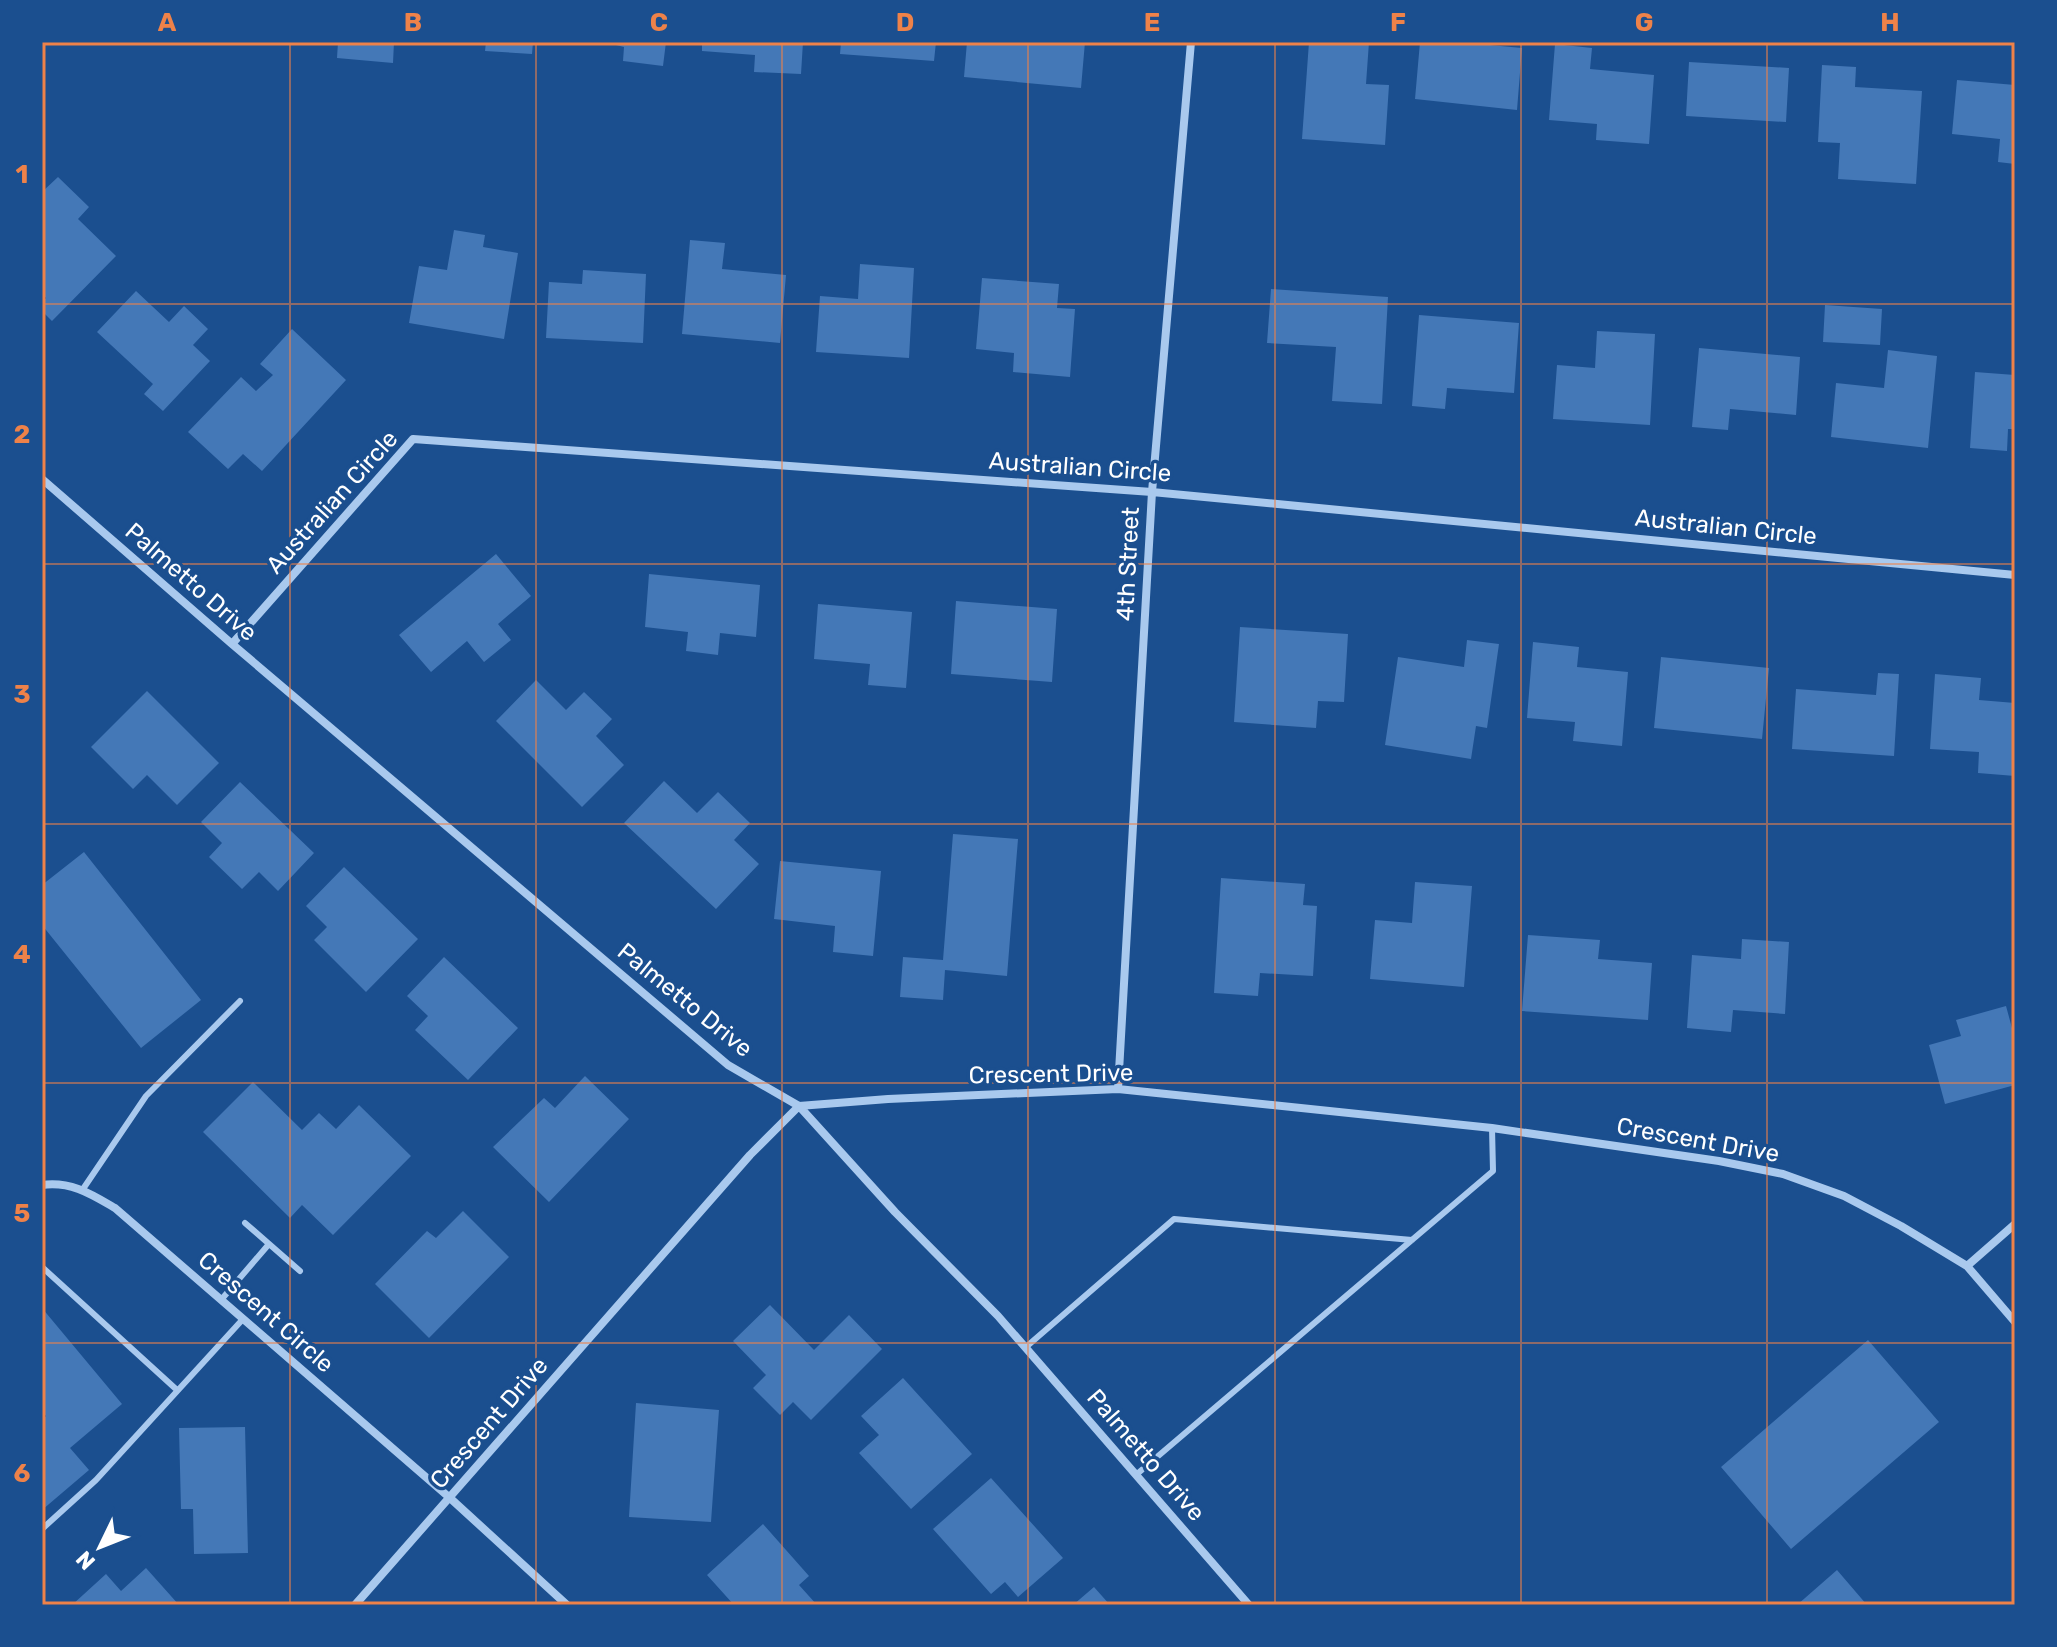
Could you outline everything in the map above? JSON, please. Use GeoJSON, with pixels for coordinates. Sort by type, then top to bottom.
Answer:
{"type":"FeatureCollection","features":[{"type":"Feature","properties":{"kind":"street","name":"4th Street"},"geometry":{"type":"LineString","coordinates":[[1118,1089],[1152,492],[1191,42]]}},
{"type":"Feature","properties":{"kind":"street","name":"Australian Circle"},"geometry":{"type":"LineString","coordinates":[[232,644],[413,439],[1152,492],[2015,575]]}},
{"type":"Feature","properties":{"kind":"street","name":"Palmetto Drive"},"geometry":{"type":"LineString","coordinates":[[42,479],[728,1065],[799,1106],[895,1212],[1026,1347],[1249,1605]]}},
{"type":"Feature","properties":{"kind":"street","name":"Crescent Drive"},"geometry":{"type":"LineString","coordinates":[[355,1605],[750,1155],[799,1106],[904,1098],[1118,1089],[1492,1128],[1719,1161],[1783,1174],[1844,1196],[1967,1266],[2015,1322]]}},
{"type":"Feature","properties":{"kind":"street","name":"Crescent Circle"},"geometry":{"type":"LineString","coordinates":[[42,1185],[83,1189],[115,1208],[450,1498],[567,1605]]}},
{"type":"Feature","properties":{"kind":"street"},"geometry":{"type":"LineString","coordinates":[[1967,1266],[2015,1224]]}},
{"type":"Feature","properties":{"kind":"lane"},"geometry":{"type":"LineString","coordinates":[[83,1189],[146,1096],[240,1001]]}},
{"type":"Feature","properties":{"kind":"lane"},"geometry":{"type":"LineString","coordinates":[[1137,1474],[1493,1171],[1492,1128]]}},
{"type":"Feature","properties":{"kind":"lane"},"geometry":{"type":"LineString","coordinates":[[1026,1347],[1174,1219],[1412,1240]]}},
{"type":"Feature","properties":{"kind":"lane"},"geometry":{"type":"LineString","coordinates":[[245,1223],[300,1271]]}},
{"type":"Feature","properties":{"kind":"lane"},"geometry":{"type":"LineString","coordinates":[[221,1300],[269,1244]]}},
{"type":"Feature","properties":{"kind":"lane"},"geometry":{"type":"LineString","coordinates":[[42,1267],[177,1390]]}},
{"type":"Feature","properties":{"kind":"lane"},"geometry":{"type":"LineString","coordinates":[[42,1529],[96,1480],[243,1319]]}},
{"type":"Feature","properties":{"kind":"building"},"geometry":{"type":"Polygon","coordinates":[[[338,42],[394,42],[393,63],[337,58],[338,42]]]}},
{"type":"Feature","properties":{"kind":"building"},"geometry":{"type":"Polygon","coordinates":[[[486,42],[533,42],[532,54],[485,51],[486,42]]]}},
{"type":"Feature","properties":{"kind":"building"},"geometry":{"type":"Polygon","coordinates":[[[604,42],[666,42],[663,66],[623,61],[624,47],[604,42]]]}},
{"type":"Feature","properties":{"kind":"building"},"geometry":{"type":"Polygon","coordinates":[[[702,42],[803,42],[801,74],[754,72],[755,55],[702,51],[702,42]]]}},
{"type":"Feature","properties":{"kind":"building"},"geometry":{"type":"Polygon","coordinates":[[[841,42],[936,42],[934,61],[840,54],[841,42]]]}},
{"type":"Feature","properties":{"kind":"building"},"geometry":{"type":"Polygon","coordinates":[[[967,42],[1085,42],[1081,88],[964,77],[967,42]]]}},
{"type":"Feature","properties":{"kind":"building"},"geometry":{"type":"Polygon","coordinates":[[[1309,42],[1369,42],[1366,84],[1389,85],[1385,145],[1302,139],[1309,42]]]}},
{"type":"Feature","properties":{"kind":"building"},"geometry":{"type":"Polygon","coordinates":[[[1420,42],[1522,48],[1517,110],[1415,99],[1420,42]]]}},
{"type":"Feature","properties":{"kind":"building"},"geometry":{"type":"Polygon","coordinates":[[[1555,44],[1592,48],[1590,69],[1654,75],[1649,144],[1596,140],[1597,124],[1549,120],[1555,44]]]}},
{"type":"Feature","properties":{"kind":"building"},"geometry":{"type":"Polygon","coordinates":[[[1689,62],[1789,68],[1786,122],[1686,116],[1689,62]]]}},
{"type":"Feature","properties":{"kind":"building"},"geometry":{"type":"Polygon","coordinates":[[[1822,65],[1856,67],[1855,87],[1922,91],[1916,184],[1838,179],[1840,143],[1818,142],[1822,65]]]}},
{"type":"Feature","properties":{"kind":"building"},"geometry":{"type":"Polygon","coordinates":[[[1957,80],[2015,85],[2015,164],[1998,162],[2000,139],[1952,134],[1957,80]]]}},
{"type":"Feature","properties":{"kind":"building"},"geometry":{"type":"Polygon","coordinates":[[[58,177],[89,207],[78,219],[116,256],[52,321],[42,311],[42,302],[46,298],[42,294],[42,192],[58,177]]]}},
{"type":"Feature","properties":{"kind":"building"},"geometry":{"type":"Polygon","coordinates":[[[454,230],[485,235],[483,247],[518,253],[504,339],[409,323],[419,266],[447,270],[454,230]]]}},
{"type":"Feature","properties":{"kind":"building"},"geometry":{"type":"Polygon","coordinates":[[[690,240],[725,243],[722,269],[786,275],[780,343],[682,334],[690,240]]]}},
{"type":"Feature","properties":{"kind":"building"},"geometry":{"type":"Polygon","coordinates":[[[860,264],[914,268],[909,358],[816,352],[820,296],[858,299],[860,264]]]}},
{"type":"Feature","properties":{"kind":"building"},"geometry":{"type":"Polygon","coordinates":[[[583,270],[646,274],[643,343],[546,338],[549,282],[582,284],[583,270]]]}},
{"type":"Feature","properties":{"kind":"building"},"geometry":{"type":"Polygon","coordinates":[[[982,278],[1059,284],[1057,308],[1075,309],[1070,377],[1013,372],[1014,353],[976,349],[982,278]]]}},
{"type":"Feature","properties":{"kind":"building"},"geometry":{"type":"Polygon","coordinates":[[[1271,289],[1388,297],[1382,404],[1332,401],[1336,347],[1267,343],[1271,289]]]}},
{"type":"Feature","properties":{"kind":"building"},"geometry":{"type":"Polygon","coordinates":[[[136,291],[169,322],[184,306],[208,329],[193,345],[210,361],[163,411],[144,394],[153,384],[97,332],[136,291]]]}},
{"type":"Feature","properties":{"kind":"building"},"geometry":{"type":"Polygon","coordinates":[[[1825,305],[1882,309],[1880,345],[1823,342],[1825,305]]]}},
{"type":"Feature","properties":{"kind":"building"},"geometry":{"type":"Polygon","coordinates":[[[1419,315],[1519,323],[1514,393],[1447,388],[1445,409],[1412,406],[1419,315]]]}},
{"type":"Feature","properties":{"kind":"building"},"geometry":{"type":"Polygon","coordinates":[[[292,329],[346,380],[262,471],[243,454],[228,469],[188,432],[241,377],[256,391],[273,375],[260,364],[292,329]]]}},
{"type":"Feature","properties":{"kind":"building"},"geometry":{"type":"Polygon","coordinates":[[[1597,331],[1655,334],[1650,425],[1553,419],[1557,365],[1595,368],[1597,331]]]}},
{"type":"Feature","properties":{"kind":"building"},"geometry":{"type":"Polygon","coordinates":[[[1699,348],[1800,357],[1796,415],[1730,409],[1728,430],[1692,427],[1699,348]]]}},
{"type":"Feature","properties":{"kind":"building"},"geometry":{"type":"Polygon","coordinates":[[[1888,350],[1937,356],[1928,448],[1831,437],[1836,383],[1884,388],[1888,350]]]}},
{"type":"Feature","properties":{"kind":"building"},"geometry":{"type":"Polygon","coordinates":[[[1975,372],[2015,375],[2015,429],[2008,429],[2007,451],[1970,448],[1975,372]]]}},
{"type":"Feature","properties":{"kind":"building"},"geometry":{"type":"Polygon","coordinates":[[[496,554],[531,596],[498,624],[511,640],[484,662],[467,641],[431,672],[399,635],[496,554]]]}},
{"type":"Feature","properties":{"kind":"building"},"geometry":{"type":"Polygon","coordinates":[[[649,574],[760,585],[756,637],[720,633],[718,655],[686,651],[688,632],[645,627],[649,574]]]}},
{"type":"Feature","properties":{"kind":"building"},"geometry":{"type":"Polygon","coordinates":[[[956,601],[1057,609],[1052,682],[951,674],[956,601]]]}},
{"type":"Feature","properties":{"kind":"building"},"geometry":{"type":"Polygon","coordinates":[[[818,604],[912,612],[906,688],[868,685],[870,664],[814,659],[818,604]]]}},
{"type":"Feature","properties":{"kind":"building"},"geometry":{"type":"Polygon","coordinates":[[[1240,627],[1348,634],[1344,702],[1318,701],[1316,728],[1234,722],[1240,627]]]}},
{"type":"Feature","properties":{"kind":"building"},"geometry":{"type":"Polygon","coordinates":[[[1467,640],[1499,644],[1487,728],[1476,726],[1471,759],[1385,745],[1398,657],[1464,667],[1467,640]]]}},
{"type":"Feature","properties":{"kind":"building"},"geometry":{"type":"Polygon","coordinates":[[[1533,642],[1579,647],[1577,667],[1628,672],[1622,746],[1573,741],[1575,722],[1527,718],[1533,642]]]}},
{"type":"Feature","properties":{"kind":"building"},"geometry":{"type":"Polygon","coordinates":[[[1661,657],[1769,668],[1762,739],[1654,728],[1661,657]]]}},
{"type":"Feature","properties":{"kind":"building"},"geometry":{"type":"Polygon","coordinates":[[[1878,673],[1899,674],[1894,756],[1792,749],[1796,689],[1876,695],[1878,673]]]}},
{"type":"Feature","properties":{"kind":"building"},"geometry":{"type":"Polygon","coordinates":[[[1935,674],[1981,678],[1979,700],[2015,703],[2015,776],[1978,773],[1979,752],[1930,749],[1935,674]]]}},
{"type":"Feature","properties":{"kind":"building"},"geometry":{"type":"Polygon","coordinates":[[[536,680],[566,710],[584,692],[612,719],[596,736],[624,765],[582,807],[496,721],[536,680]]]}},
{"type":"Feature","properties":{"kind":"building"},"geometry":{"type":"Polygon","coordinates":[[[147,691],[219,763],[177,805],[147,775],[133,789],[91,747],[147,691]]]}},
{"type":"Feature","properties":{"kind":"building"},"geometry":{"type":"Polygon","coordinates":[[[664,781],[697,813],[718,792],[750,823],[734,840],[759,864],[716,909],[624,823],[664,781]]]}},
{"type":"Feature","properties":{"kind":"building"},"geometry":{"type":"Polygon","coordinates":[[[240,782],[314,853],[278,891],[259,872],[242,889],[209,857],[222,843],[201,822],[240,782]]]}},
{"type":"Feature","properties":{"kind":"building"},"geometry":{"type":"Polygon","coordinates":[[[953,834],[1018,839],[1007,976],[945,970],[943,1000],[900,997],[903,957],[943,960],[953,834]]]}},
{"type":"Feature","properties":{"kind":"building"},"geometry":{"type":"Polygon","coordinates":[[[84,852],[201,1000],[141,1048],[42,925],[42,885],[84,852]]]}},
{"type":"Feature","properties":{"kind":"building"},"geometry":{"type":"Polygon","coordinates":[[[780,861],[881,871],[873,956],[833,952],[835,926],[774,919],[780,861]]]}},
{"type":"Feature","properties":{"kind":"building"},"geometry":{"type":"Polygon","coordinates":[[[344,867],[418,939],[366,992],[314,940],[327,927],[306,906],[344,867]]]}},
{"type":"Feature","properties":{"kind":"building"},"geometry":{"type":"Polygon","coordinates":[[[1221,878],[1305,884],[1303,905],[1317,906],[1313,976],[1260,973],[1258,996],[1214,993],[1221,878]]]}},
{"type":"Feature","properties":{"kind":"building"},"geometry":{"type":"Polygon","coordinates":[[[1415,882],[1472,886],[1464,987],[1370,979],[1375,920],[1412,923],[1415,882]]]}},
{"type":"Feature","properties":{"kind":"building"},"geometry":{"type":"Polygon","coordinates":[[[1528,935],[1600,940],[1598,959],[1652,963],[1648,1020],[1522,1011],[1528,935]]]}},
{"type":"Feature","properties":{"kind":"building"},"geometry":{"type":"Polygon","coordinates":[[[1742,939],[1789,942],[1785,1014],[1733,1010],[1731,1032],[1687,1028],[1692,955],[1741,959],[1742,939]]]}},
{"type":"Feature","properties":{"kind":"building"},"geometry":{"type":"Polygon","coordinates":[[[444,957],[518,1028],[468,1080],[415,1030],[428,1016],[407,996],[444,957]]]}},
{"type":"Feature","properties":{"kind":"building"},"geometry":{"type":"Polygon","coordinates":[[[2006,1006],[2012,1028],[2015,1027],[2015,1085],[1945,1104],[1929,1045],[1961,1036],[1956,1020],[2006,1006]]]}},
{"type":"Feature","properties":{"kind":"building"},"geometry":{"type":"Polygon","coordinates":[[[585,1076],[629,1119],[549,1202],[493,1147],[544,1098],[555,1108],[585,1076]]]}},
{"type":"Feature","properties":{"kind":"building"},"geometry":{"type":"Polygon","coordinates":[[[253,1082],[302,1130],[319,1113],[336,1129],[359,1105],[411,1156],[333,1235],[302,1205],[290,1218],[203,1132],[253,1082]]]}},
{"type":"Feature","properties":{"kind":"building"},"geometry":{"type":"Polygon","coordinates":[[[463,1211],[509,1257],[429,1338],[375,1284],[427,1231],[436,1238],[463,1211]]]}},
{"type":"Feature","properties":{"kind":"building"},"geometry":{"type":"Polygon","coordinates":[[[770,1305],[814,1350],[849,1315],[882,1349],[811,1420],[793,1402],[780,1415],[753,1388],[766,1375],[733,1341],[770,1305]]]}},
{"type":"Feature","properties":{"kind":"building"},"geometry":{"type":"Polygon","coordinates":[[[42,1308],[122,1404],[70,1448],[89,1470],[42,1510],[42,1420],[46,1416],[42,1412],[42,1308]]]}},
{"type":"Feature","properties":{"kind":"building"},"geometry":{"type":"Polygon","coordinates":[[[1868,1340],[1939,1422],[1791,1549],[1721,1467],[1868,1340]]]}},
{"type":"Feature","properties":{"kind":"building"},"geometry":{"type":"Polygon","coordinates":[[[903,1378],[972,1454],[911,1509],[859,1453],[879,1435],[861,1416],[903,1378]]]}},
{"type":"Feature","properties":{"kind":"building"},"geometry":{"type":"Polygon","coordinates":[[[636,1403],[719,1410],[711,1522],[629,1517],[636,1403]]]}},
{"type":"Feature","properties":{"kind":"building"},"geometry":{"type":"Polygon","coordinates":[[[245,1427],[248,1553],[194,1554],[193,1509],[181,1509],[179,1428],[245,1427]]]}},
{"type":"Feature","properties":{"kind":"building"},"geometry":{"type":"Polygon","coordinates":[[[991,1478],[1063,1558],[1018,1597],[1005,1582],[991,1594],[933,1529],[991,1478]]]}},
{"type":"Feature","properties":{"kind":"building"},"geometry":{"type":"Polygon","coordinates":[[[763,1524],[809,1576],[799,1585],[817,1605],[734,1605],[707,1575],[763,1524]]]}},
{"type":"Feature","properties":{"kind":"building"},"geometry":{"type":"Polygon","coordinates":[[[146,1568],[179,1605],[72,1605],[106,1574],[121,1591],[146,1568]]]}},
{"type":"Feature","properties":{"kind":"building"},"geometry":{"type":"Polygon","coordinates":[[[1837,1570],[1867,1605],[1797,1605],[1837,1570]]]}},
{"type":"Feature","properties":{"kind":"building"},"geometry":{"type":"Polygon","coordinates":[[[1094,1587],[1110,1605],[1073,1605],[1094,1587]]]}}]}
